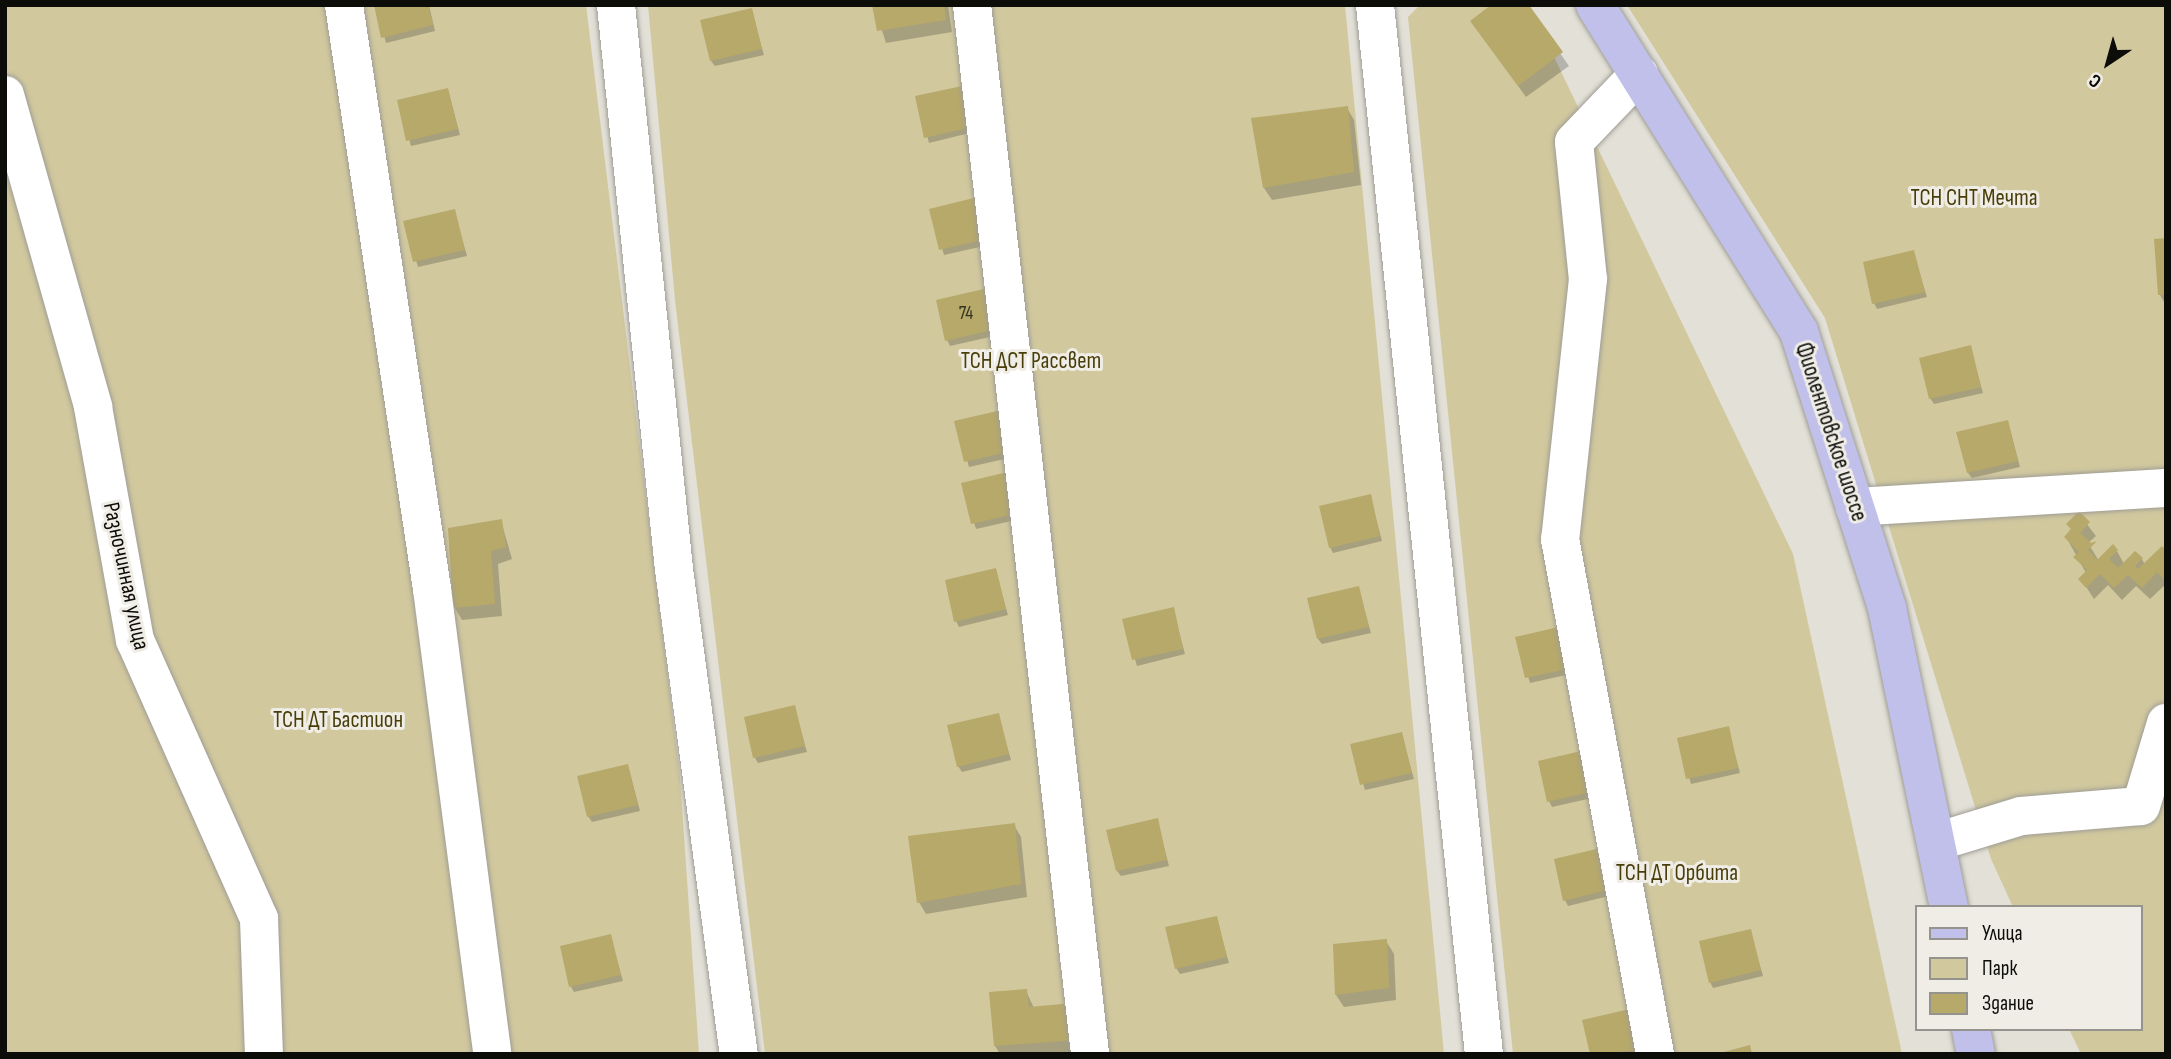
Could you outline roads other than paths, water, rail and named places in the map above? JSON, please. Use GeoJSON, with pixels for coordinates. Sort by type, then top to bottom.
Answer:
{"type":"FeatureCollection","features":[{"type":"Feature","properties":{"kind":"main road","name":"Фиолентовское шоссе"},"geometry":{"type":"LineString","coordinates":[[1595,5],[1799,331],[1887,608],[1949,905]]}},
{"type":"Feature","properties":{"kind":"main road"},"geometry":{"type":"LineString","coordinates":[[1971,1031],[1976,1054]]}},
{"type":"Feature","properties":{"kind":"street"},"geometry":{"type":"LineString","coordinates":[[344,5],[432,589],[492,1054]]}},
{"type":"Feature","properties":{"kind":"street"},"geometry":{"type":"LineString","coordinates":[[617,5],[674,569],[739,1054]]}},
{"type":"Feature","properties":{"kind":"street"},"geometry":{"type":"LineString","coordinates":[[972,5],[1090,1054]]}},
{"type":"Feature","properties":{"kind":"street"},"geometry":{"type":"LineString","coordinates":[[1375,5],[1484,1054]]}},
{"type":"Feature","properties":{"kind":"street"},"geometry":{"type":"LineString","coordinates":[[1639,75],[1574,142],[1588,279],[1559,539],[1656,1054]]}},
{"type":"Feature","properties":{"kind":"street","name":"Разночинная улица"},"geometry":{"type":"LineString","coordinates":[[5,95],[93,407],[135,640],[259,919],[264,1050]]}},
{"type":"Feature","properties":{"kind":"street"},"geometry":{"type":"LineString","coordinates":[[1855,507],[2166,488]]}},
{"type":"Feature","properties":{"kind":"street"},"geometry":{"type":"LineString","coordinates":[[1937,842],[2021,816],[2141,806],[2166,723]]}},
{"type":"Feature","properties":{"kind":"park label","name":"ТСН СНТ Мечта"},"geometry":{"type":"Point","coordinates":[1974,198]}},
{"type":"Feature","properties":{"kind":"park label","name":"ТСН ДСТ Рассвет"},"geometry":{"type":"Point","coordinates":[1031,361]}},
{"type":"Feature","properties":{"kind":"park label","name":"ТСН ДТ Бастион"},"geometry":{"type":"Point","coordinates":[338,720]}},
{"type":"Feature","properties":{"kind":"park label","name":"ТСН ДТ Орбита"},"geometry":{"type":"Point","coordinates":[1677,873]}}]}
